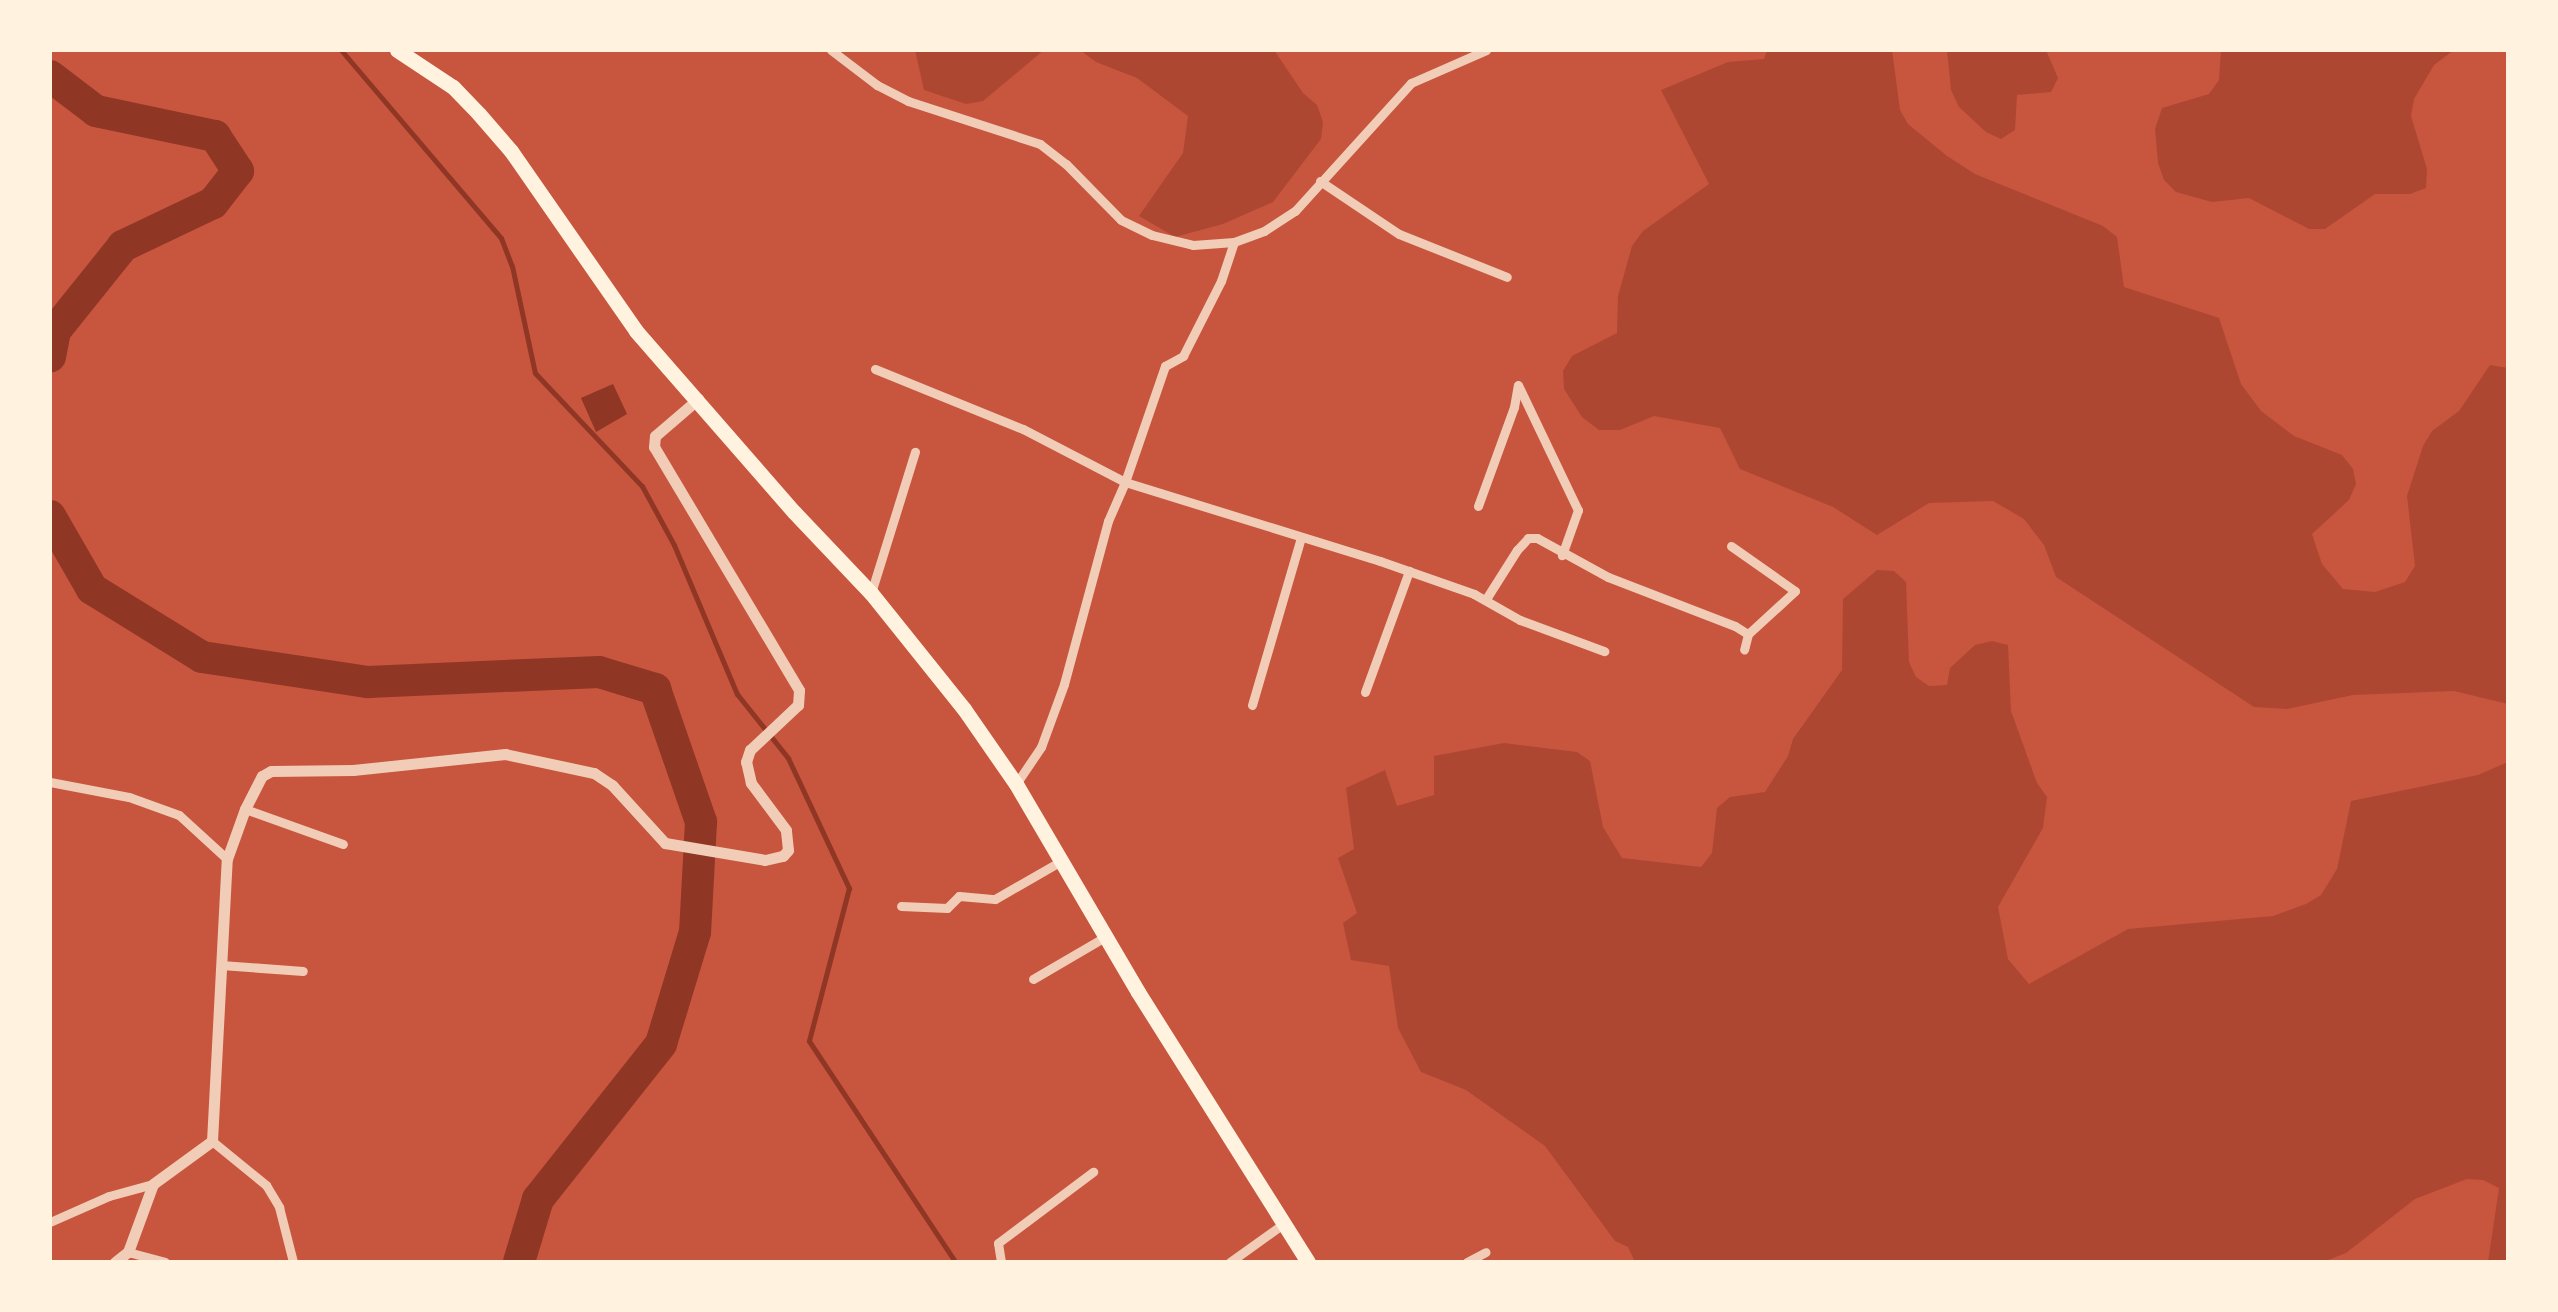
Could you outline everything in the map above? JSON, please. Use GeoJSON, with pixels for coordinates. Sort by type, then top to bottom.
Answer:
{"type":"FeatureCollection","features":[{"type":"Feature","properties":{"kind":"highway"},"geometry":{"type":"LineString","coordinates":[[397,50],[453,88],[511,151],[604,289],[794,512],[871,593],[964,709],[1016,784],[1105,937],[1308,1262]]}},
{"type":"Feature","properties":{"kind":"street"},"geometry":{"type":"LineString","coordinates":[[831,50],[877,85],[908,101],[1040,144],[1121,220],[1152,235],[1193,245],[1234,242],[1264,231],[1294,211],[1411,84],[1486,50]]}},
{"type":"Feature","properties":{"kind":"street"},"geometry":{"type":"LineString","coordinates":[[1320,182],[1399,234],[1507,277]]}},
{"type":"Feature","properties":{"kind":"street"},"geometry":{"type":"LineString","coordinates":[[1016,784],[1041,747],[1064,684],[1108,521],[1165,366],[1183,356],[1221,280],[1234,242]]}},
{"type":"Feature","properties":{"kind":"street"},"geometry":{"type":"LineString","coordinates":[[875,369],[1024,429],[1124,482],[1408,571],[1486,599],[1520,620],[1604,651]]}},
{"type":"Feature","properties":{"kind":"street"},"geometry":{"type":"LineString","coordinates":[[1478,506],[1518,385],[1578,510],[1562,555]]}},
{"type":"Feature","properties":{"kind":"street"},"geometry":{"type":"LineString","coordinates":[[212,1141],[227,859],[245,809],[262,776],[271,770],[353,770],[505,754],[594,773],[612,785],[665,843],[765,860],[783,856],[788,850],[786,830],[750,783],[746,762],[750,750],[798,706],[799,690],[654,447],[655,436],[698,399]]}},
{"type":"Feature","properties":{"kind":"street"},"geometry":{"type":"LineString","coordinates":[[871,593],[915,452]]}},
{"type":"Feature","properties":{"kind":"street"},"geometry":{"type":"LineString","coordinates":[[1252,705],[1301,538]]}},
{"type":"Feature","properties":{"kind":"street"},"geometry":{"type":"LineString","coordinates":[[1486,599],[1528,538],[1537,538],[1562,555],[1748,634]]}},
{"type":"Feature","properties":{"kind":"street"},"geometry":{"type":"LineString","coordinates":[[1731,546],[1795,591],[1748,634],[1744,650]]}},
{"type":"Feature","properties":{"kind":"street"},"geometry":{"type":"LineString","coordinates":[[1365,692],[1408,571]]}},
{"type":"Feature","properties":{"kind":"street"},"geometry":{"type":"LineString","coordinates":[[50,782],[129,797],[179,815],[227,859]]}},
{"type":"Feature","properties":{"kind":"street"},"geometry":{"type":"LineString","coordinates":[[245,809],[342,844]]}},
{"type":"Feature","properties":{"kind":"street"},"geometry":{"type":"LineString","coordinates":[[902,906],[947,908],[959,896],[994,899],[1061,861]]}},
{"type":"Feature","properties":{"kind":"street"},"geometry":{"type":"LineString","coordinates":[[1033,979],[1105,937]]}},
{"type":"Feature","properties":{"kind":"street"},"geometry":{"type":"LineString","coordinates":[[222,965],[303,971]]}},
{"type":"Feature","properties":{"kind":"street"},"geometry":{"type":"LineString","coordinates":[[50,1222],[109,1196],[154,1184],[212,1141]]}},
{"type":"Feature","properties":{"kind":"street"},"geometry":{"type":"LineString","coordinates":[[212,1141],[266,1186],[279,1207],[294,1262]]}},
{"type":"Feature","properties":{"kind":"street"},"geometry":{"type":"LineString","coordinates":[[1001,1262],[998,1243],[1093,1172]]}},
{"type":"Feature","properties":{"kind":"street"},"geometry":{"type":"LineString","coordinates":[[114,1262],[128,1252],[154,1184]]}},
{"type":"Feature","properties":{"kind":"street"},"geometry":{"type":"LineString","coordinates":[[1230,1262],[1283,1224]]}},
{"type":"Feature","properties":{"kind":"street"},"geometry":{"type":"LineString","coordinates":[[128,1252],[165,1262]]}},
{"type":"Feature","properties":{"kind":"street"},"geometry":{"type":"LineString","coordinates":[[1468,1262],[1486,1252]]}},
{"type":"Feature","properties":{"kind":"shaded area"},"geometry":{"type":"Polygon","coordinates":[[[915,50],[1044,50],[983,101],[966,104],[924,90],[915,50]]]}},
{"type":"Feature","properties":{"kind":"shaded area"},"geometry":{"type":"Polygon","coordinates":[[[1080,50],[1274,50],[1303,93],[1317,105],[1323,122],[1321,139],[1273,202],[1223,224],[1175,237],[1139,216],[1183,153],[1188,116],[1137,78],[1096,62],[1080,50]]]}},
{"type":"Feature","properties":{"kind":"shaded area"},"geometry":{"type":"Polygon","coordinates":[[[1767,50],[1892,50],[1900,110],[1908,124],[1947,156],[1975,174],[2103,226],[2117,237],[2124,287],[2219,318],[2241,384],[2261,411],[2294,436],[2342,455],[2353,469],[2356,484],[2349,500],[2312,534],[2322,564],[2343,589],[2375,592],[2405,582],[2415,566],[2407,496],[2423,446],[2432,431],[2459,411],[2490,365],[2508,368],[2508,704],[2454,691],[2353,695],[2287,709],[2254,707],[2056,577],[2044,545],[2024,519],[1993,501],[1929,503],[1877,535],[1833,507],[1740,469],[1720,428],[1654,416],[1620,430],[1599,430],[1582,417],[1564,389],[1563,371],[1572,356],[1617,333],[1618,296],[1632,246],[1643,231],[1709,184],[1661,90],[1728,62],[1764,59],[1767,50]]]}},
{"type":"Feature","properties":{"kind":"shaded area"},"geometry":{"type":"Polygon","coordinates":[[[1947,50],[2046,50],[2058,78],[2051,92],[2017,95],[2015,130],[2001,139],[1986,132],[1959,107],[1951,90],[1947,50]]]}},
{"type":"Feature","properties":{"kind":"shaded area"},"geometry":{"type":"Polygon","coordinates":[[[2221,50],[2454,50],[2434,65],[2414,99],[2411,116],[2427,169],[2426,188],[2410,194],[2375,194],[2325,229],[2309,229],[2249,198],[2212,202],[2176,192],[2164,180],[2158,163],[2155,129],[2162,108],[2209,94],[2219,80],[2221,50]]]}},
{"type":"Feature","properties":{"kind":"shaded area"},"geometry":{"type":"Polygon","coordinates":[[[613,384],[627,414],[596,432],[581,398],[613,384]]]}},
{"type":"Feature","properties":{"kind":"shaded area"},"geometry":{"type":"Polygon","coordinates":[[[1877,570],[1894,571],[1906,582],[1909,662],[1916,677],[1929,686],[1947,685],[1950,668],[1975,645],[1992,641],[2008,645],[2011,711],[2037,783],[2047,797],[2043,828],[1998,907],[2008,959],[2029,984],[2128,929],[2273,916],[2306,904],[2321,895],[2337,869],[2351,801],[2478,775],[2508,762],[2508,1262],[2488,1262],[2499,1188],[2483,1180],[2467,1179],[2415,1199],[2346,1253],[2323,1262],[1635,1262],[1628,1247],[1615,1241],[1545,1146],[1466,1090],[1421,1072],[1398,1028],[1389,966],[1351,960],[1343,923],[1357,913],[1338,858],[1354,849],[1346,788],[1385,770],[1397,806],[1434,795],[1434,756],[1504,743],[1577,752],[1590,761],[1603,827],[1622,858],[1701,867],[1712,853],[1717,808],[1730,797],[1765,792],[1788,756],[1793,739],[1842,670],[1843,599],[1877,570]]]}},
{"type":"Feature","properties":{"kind":"waterway"},"geometry":{"type":"LineString","coordinates":[[341,50],[501,238],[512,266],[535,373],[642,486],[674,545],[737,694],[788,758],[849,888],[809,1041],[955,1262]]}},
{"type":"Feature","properties":{"kind":"waterway"},"geometry":{"type":"LineString","coordinates":[[50,76],[96,111],[215,136],[238,171],[213,203],[123,246],[55,331],[50,357]]}},
{"type":"Feature","properties":{"kind":"waterway"},"geometry":{"type":"LineString","coordinates":[[50,516],[92,589],[202,657],[368,682],[599,672],[655,689],[701,822],[695,932],[661,1044],[538,1199],[519,1262]]}}]}
